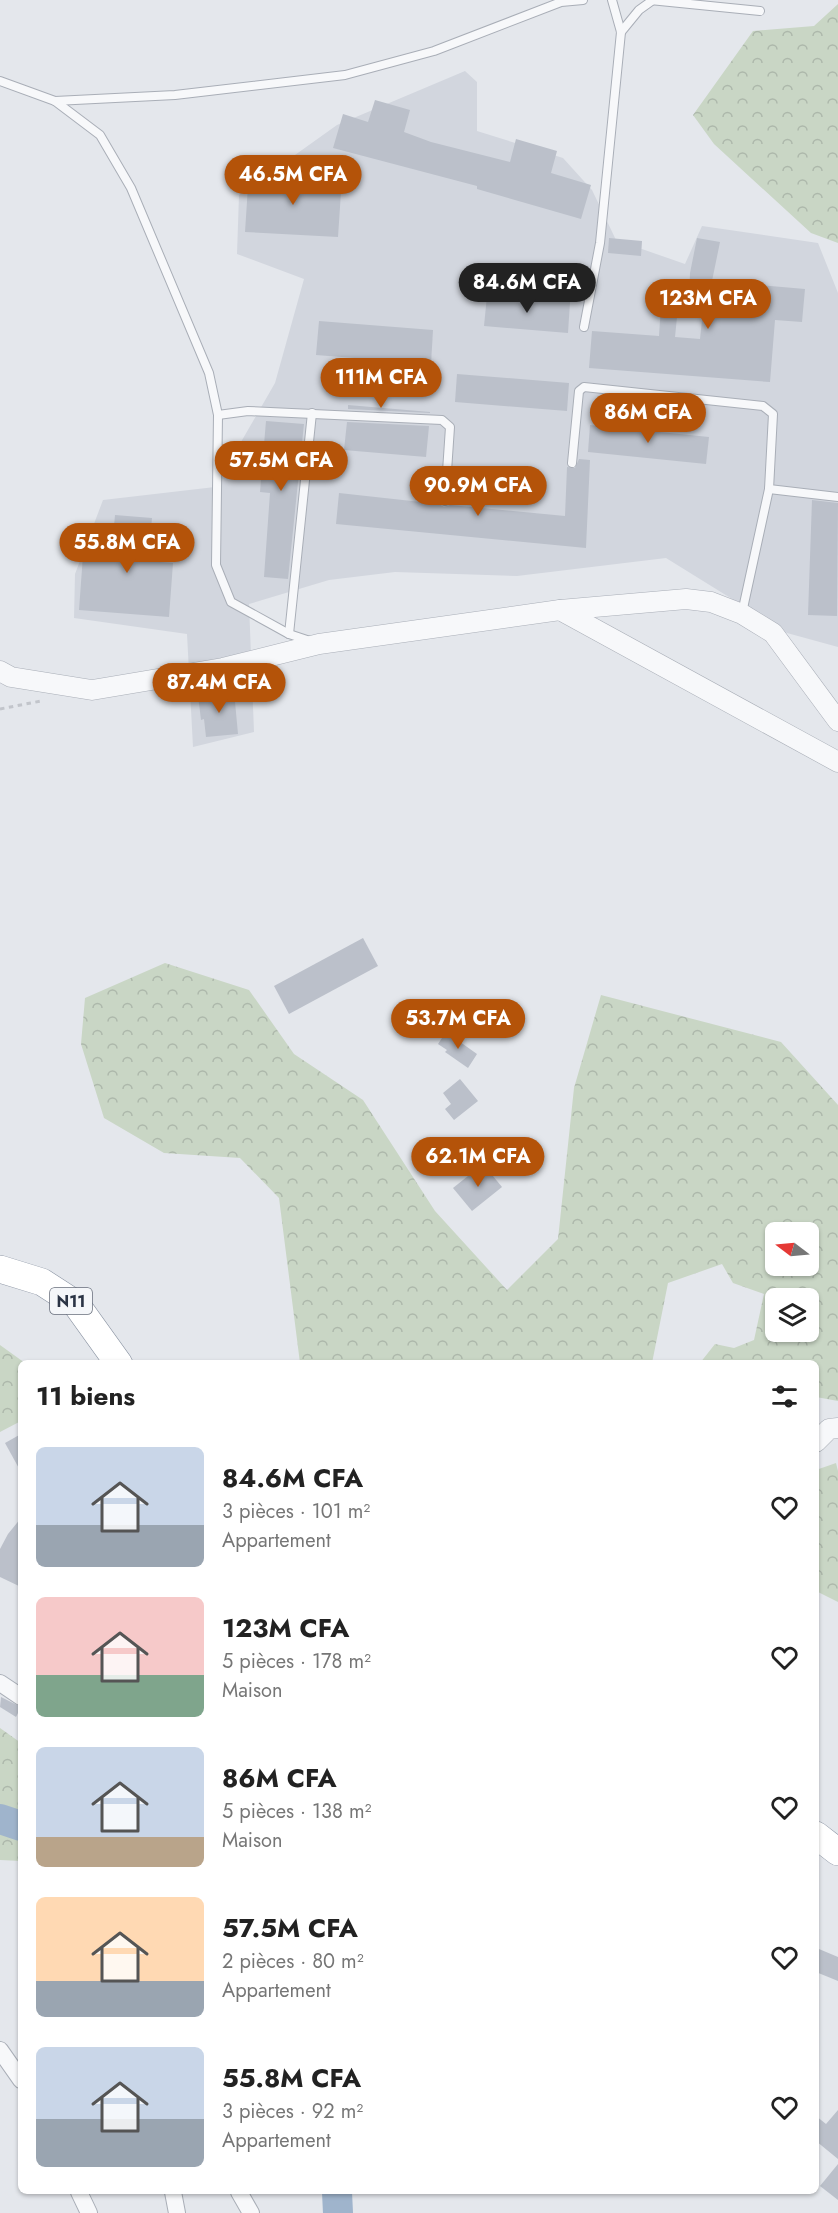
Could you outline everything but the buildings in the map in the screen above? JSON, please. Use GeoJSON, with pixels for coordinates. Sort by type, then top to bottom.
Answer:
{"type":"FeatureCollection","features":[{"type":"Feature","properties":{"kind":"highway","name":"N11"},"geometry":{"type":"LineString","coordinates":[[0,1269],[42,1282],[76,1304],[116,1360]]}},
{"type":"Feature","properties":{"kind":"highway"},"geometry":{"type":"LineString","coordinates":[[819,1837],[838,1852]]}},
{"type":"Feature","properties":{"kind":"street"},"geometry":{"type":"LineString","coordinates":[[0,671],[11,677],[92,690],[223,668],[319,644],[560,610],[686,599],[711,602],[742,614],[773,633],[838,721]]}},
{"type":"Feature","properties":{"kind":"street"},"geometry":{"type":"LineString","coordinates":[[560,610],[838,762]]}},
{"type":"Feature","properties":{"kind":"street"},"geometry":{"type":"LineString","coordinates":[[819,1439],[829,1429],[838,1428]]}},
{"type":"Feature","properties":{"kind":"street"},"geometry":{"type":"LineString","coordinates":[[0,1683],[18,1695]]}},
{"type":"Feature","properties":{"kind":"street"},"geometry":{"type":"LineString","coordinates":[[0,2050],[18,2076]]}},
{"type":"Feature","properties":{"kind":"street"},"geometry":{"type":"LineString","coordinates":[[80,2194],[89,2213]]}},
{"type":"Feature","properties":{"kind":"street"},"geometry":{"type":"LineString","coordinates":[[173,2194],[177,2213]]}},
{"type":"Feature","properties":{"kind":"street"},"geometry":{"type":"LineString","coordinates":[[239,2194],[251,2213]]}},
{"type":"Feature","properties":{"kind":"lane"},"geometry":{"type":"LineString","coordinates":[[55,101],[175,95],[345,75],[434,51],[561,2],[583,0]]}},
{"type":"Feature","properties":{"kind":"lane"},"geometry":{"type":"LineString","coordinates":[[585,327],[600,243],[621,32],[612,0]]}},
{"type":"Feature","properties":{"kind":"lane"},"geometry":{"type":"LineString","coordinates":[[621,32],[639,10],[651,0],[760,11]]}},
{"type":"Feature","properties":{"kind":"lane"},"geometry":{"type":"LineString","coordinates":[[0,81],[55,101],[100,135],[131,188],[209,373],[218,415],[216,565],[231,602],[289,634],[319,644]]}},
{"type":"Feature","properties":{"kind":"lane"},"geometry":{"type":"LineString","coordinates":[[572,463],[579,391],[584,387],[763,406],[773,414],[769,489],[742,614]]}},
{"type":"Feature","properties":{"kind":"lane"},"geometry":{"type":"LineString","coordinates":[[218,415],[248,411],[395,416],[447,422],[450,427],[445,501]]}},
{"type":"Feature","properties":{"kind":"lane"},"geometry":{"type":"LineString","coordinates":[[289,634],[312,413]]}},
{"type":"Feature","properties":{"kind":"lane"},"geometry":{"type":"LineString","coordinates":[[769,489],[838,496]]}},
{"type":"Feature","properties":{"kind":"shaded area"},"geometry":{"type":"Polygon","coordinates":[[[465,71],[477,82],[477,131],[563,158],[592,190],[616,240],[685,264],[702,226],[818,243],[838,293],[838,647],[787,633],[666,558],[517,576],[395,572],[329,580],[249,604],[254,732],[193,747],[187,634],[74,618],[75,574],[103,500],[215,487],[275,383],[304,279],[237,254],[239,195],[337,125],[465,71]]]}},
{"type":"Feature","properties":{"kind":"green space"},"geometry":{"type":"Polygon","coordinates":[[[838,4],[838,243],[811,233],[714,144],[693,115],[753,31],[814,26],[838,4]]]}},
{"type":"Feature","properties":{"kind":"green space"},"geometry":{"type":"Polygon","coordinates":[[[165,963],[249,990],[294,1054],[363,1100],[435,1211],[507,1290],[558,1239],[574,1088],[601,995],[781,1042],[838,1105],[838,1401],[819,1398],[819,1360],[702,1360],[715,1344],[734,1348],[754,1340],[764,1294],[733,1283],[722,1264],[668,1283],[653,1360],[300,1360],[279,1198],[240,1158],[164,1153],[104,1118],[81,1044],[85,998],[165,963]]]}},
{"type":"Feature","properties":{"kind":"green space"},"geometry":{"type":"Polygon","coordinates":[[[0,1345],[21,1360],[18,1360],[18,1423],[0,1432],[0,1345]]]}},
{"type":"Feature","properties":{"kind":"green space"},"geometry":{"type":"Polygon","coordinates":[[[836,1463],[838,1471],[838,1602],[819,1592],[819,1469],[836,1463]]]}},
{"type":"Feature","properties":{"kind":"green space"},"geometry":{"type":"Polygon","coordinates":[[[0,1728],[18,1741],[18,1861],[0,1860],[0,1728]]]}},
{"type":"Feature","properties":{"kind":"waterway"},"geometry":{"type":"LineString","coordinates":[[0,1819],[18,1825]]}},
{"type":"Feature","properties":{"kind":"waterway"},"geometry":{"type":"LineString","coordinates":[[337,2194],[338,2213]]}}]}
